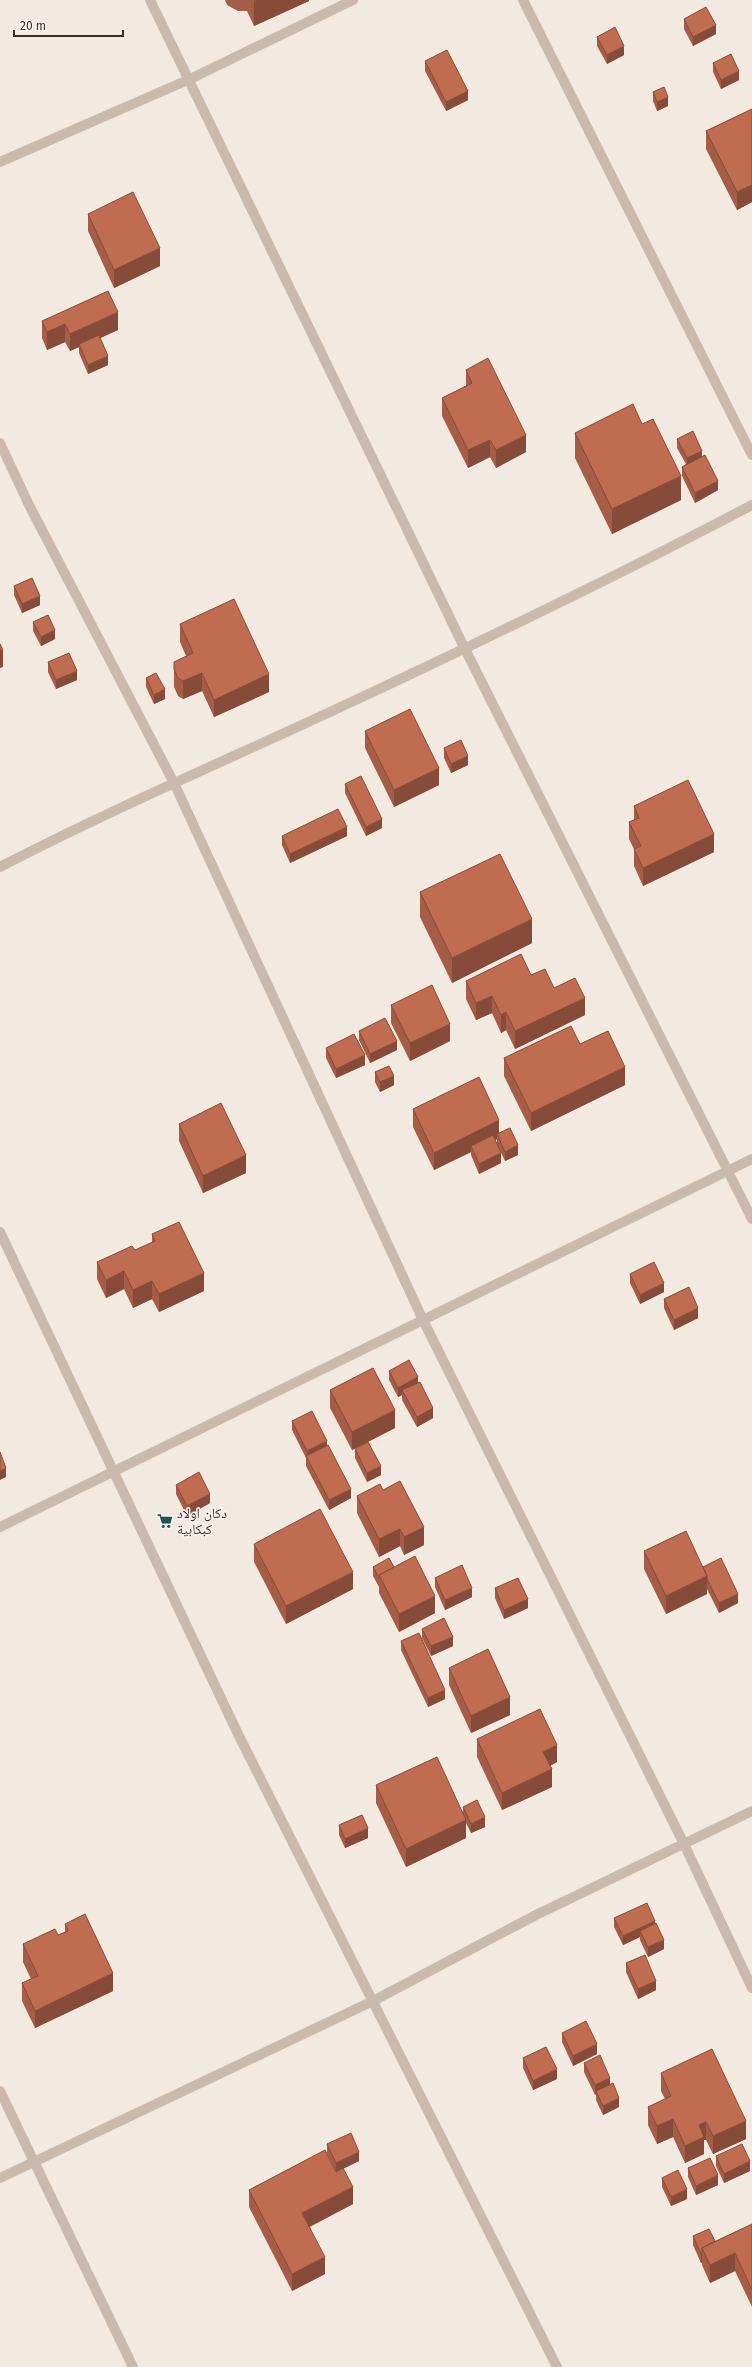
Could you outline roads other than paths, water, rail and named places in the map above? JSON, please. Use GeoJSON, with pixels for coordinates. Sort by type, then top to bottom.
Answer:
{"type":"FeatureCollection","features":[{"type":"Feature","properties":{"kind":"street"},"geometry":{"type":"LineString","coordinates":[[150,0],[190,79],[465,649],[617,948],[752,1219]]}},
{"type":"Feature","properties":{"kind":"street"},"geometry":{"type":"LineString","coordinates":[[0,162],[190,79],[353,0]]}},
{"type":"Feature","properties":{"kind":"street"},"geometry":{"type":"LineString","coordinates":[[523,0],[752,456]]}},
{"type":"Feature","properties":{"kind":"street"},"geometry":{"type":"LineString","coordinates":[[0,443],[29,504],[174,783],[423,1320],[684,1844],[752,1988]]}},
{"type":"Feature","properties":{"kind":"street"},"geometry":{"type":"LineString","coordinates":[[0,867],[174,783],[465,649],[634,567],[752,505]]}},
{"type":"Feature","properties":{"kind":"street"},"geometry":{"type":"LineString","coordinates":[[0,1528],[113,1470],[752,1159]]}},
{"type":"Feature","properties":{"kind":"street"},"geometry":{"type":"LineString","coordinates":[[0,1232],[238,1734],[373,2001],[484,2227],[556,2367]]}},
{"type":"Feature","properties":{"kind":"street"},"geometry":{"type":"LineString","coordinates":[[0,2178],[373,2001],[536,1915],[752,1811]]}},
{"type":"Feature","properties":{"kind":"street"},"geometry":{"type":"LineString","coordinates":[[0,2091],[133,2367]]}},
{"type":"Feature","properties":{"kind":"place","name":"دكان اولاد كبكابية"},"geometry":{"type":"Point","coordinates":[165,1521]}}]}
